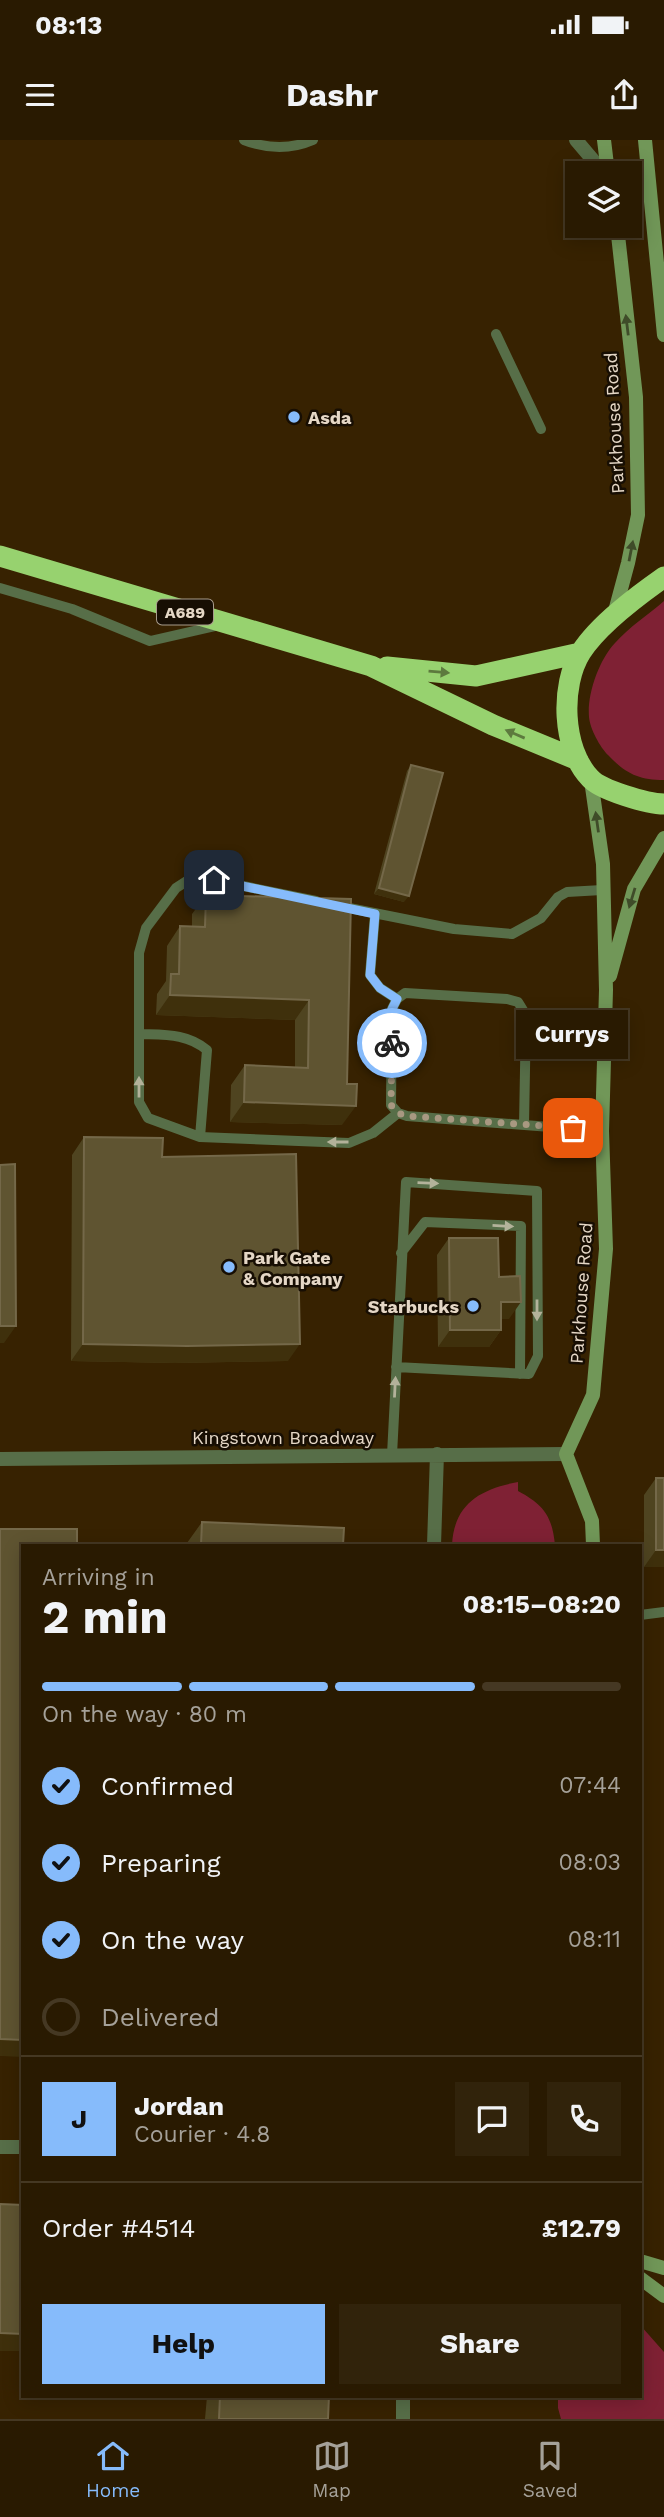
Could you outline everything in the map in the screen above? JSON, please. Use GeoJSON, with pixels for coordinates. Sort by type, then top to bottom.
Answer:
{"type":"FeatureCollection","features":[{"type":"Feature","properties":{"kind":"highway","name":"A689"},"geometry":{"type":"LineString","coordinates":[[0,556],[371,666],[493,725],[578,760]]}},
{"type":"Feature","properties":{"kind":"highway"},"geometry":{"type":"LineString","coordinates":[[664,577],[613,617],[580,653],[570,680],[567,705],[568,731],[578,760],[591,780],[650,804],[664,804]]}},
{"type":"Feature","properties":{"kind":"highway","name":"A689"},"geometry":{"type":"LineString","coordinates":[[371,666],[475,676],[580,653]]}},
{"type":"Feature","properties":{"kind":"street"},"geometry":{"type":"LineString","coordinates":[[576,140],[595,161]]}},
{"type":"Feature","properties":{"kind":"street"},"geometry":{"type":"LineString","coordinates":[[604,140],[605,161]]}},
{"type":"Feature","properties":{"kind":"street"},"geometry":{"type":"LineString","coordinates":[[645,140],[664,335]]}},
{"type":"Feature","properties":{"kind":"street","name":"Parkhouse Road"},"geometry":{"type":"LineString","coordinates":[[613,617],[638,515],[636,397],[618,238]]}},
{"type":"Feature","properties":{"kind":"street","name":"Parkhouse Road"},"geometry":{"type":"LineString","coordinates":[[566,1454],[593,1395],[606,1249],[602,1130],[606,990],[603,864],[591,780]]}},
{"type":"Feature","properties":{"kind":"street","name":"Parkhouse Road"},"geometry":{"type":"LineString","coordinates":[[606,990],[634,889],[664,838]]}},
{"type":"Feature","properties":{"kind":"street"},"geometry":{"type":"LineString","coordinates":[[434,1544],[437,1454]]}},
{"type":"Feature","properties":{"kind":"street"},"geometry":{"type":"LineString","coordinates":[[566,1454],[592,1521],[593,1544]]}},
{"type":"Feature","properties":{"kind":"street","name":"Kingstown Broadway"},"geometry":{"type":"LineString","coordinates":[[0,1459],[566,1454]]}},
{"type":"Feature","properties":{"kind":"street"},"geometry":{"type":"LineString","coordinates":[[0,2147],[21,2147]]}},
{"type":"Feature","properties":{"kind":"street"},"geometry":{"type":"LineString","coordinates":[[642,2262],[664,2268]]}},
{"type":"Feature","properties":{"kind":"street"},"geometry":{"type":"LineString","coordinates":[[646,2282],[664,2296]]}},
{"type":"Feature","properties":{"kind":"street"},"geometry":{"type":"LineString","coordinates":[[646,2282],[664,2302]]}},
{"type":"Feature","properties":{"kind":"street"},"geometry":{"type":"LineString","coordinates":[[403,2398],[403,2419]]}},
{"type":"Feature","properties":{"kind":"lane"},"geometry":{"type":"LineString","coordinates":[[244,140],[264,148],[285,143],[302,145],[313,140]]}},
{"type":"Feature","properties":{"kind":"lane"},"geometry":{"type":"LineString","coordinates":[[496,334],[541,429]]}},
{"type":"Feature","properties":{"kind":"lane"},"geometry":{"type":"LineString","coordinates":[[0,587],[72,609],[150,641],[226,624]]}},
{"type":"Feature","properties":{"kind":"lane"},"geometry":{"type":"LineString","coordinates":[[398,1113],[373,1133],[349,1143],[200,1137],[148,1118],[138,1102],[139,953],[146,928],[176,888],[193,877],[454,929],[512,934],[541,918],[558,897],[567,892],[602,890]]}},
{"type":"Feature","properties":{"kind":"lane"},"geometry":{"type":"LineString","coordinates":[[375,914],[370,975],[380,988],[397,999]]}},
{"type":"Feature","properties":{"kind":"lane"},"geometry":{"type":"LineString","coordinates":[[524,1125],[526,1015],[518,1002],[507,999],[405,993],[397,999],[392,1009],[391,1105],[398,1113],[407,1116],[524,1125],[602,1130]]}},
{"type":"Feature","properties":{"kind":"lane"},"geometry":{"type":"LineString","coordinates":[[139,1034],[182,1036],[195,1040],[207,1050],[200,1137]]}},
{"type":"Feature","properties":{"kind":"lane"},"geometry":{"type":"LineString","coordinates":[[391,1455],[406,1182],[537,1191],[538,1356],[529,1374],[396,1367]]}},
{"type":"Feature","properties":{"kind":"lane"},"geometry":{"type":"LineString","coordinates":[[401,1254],[425,1222],[520,1226],[520,1374]]}},
{"type":"Feature","properties":{"kind":"lane"},"geometry":{"type":"LineString","coordinates":[[642,1615],[664,1612]]}},
{"type":"Feature","properties":{"kind":"shaded area"},"geometry":{"type":"Polygon","coordinates":[[[664,601],[664,780],[639,777],[614,761],[593,732],[589,708],[595,678],[609,650],[626,632],[664,601]]]}},
{"type":"Feature","properties":{"kind":"shaded area"},"geometry":{"type":"Polygon","coordinates":[[[518,1482],[518,1491],[545,1512],[552,1526],[555,1544],[452,1544],[458,1519],[464,1509],[481,1494],[518,1482]]]}},
{"type":"Feature","properties":{"kind":"shaded area"},"geometry":{"type":"Polygon","coordinates":[[[642,2327],[664,2352],[664,2419],[561,2419],[558,2398],[642,2398],[642,2327]]]}},
{"type":"Feature","properties":{"kind":"building"},"geometry":{"type":"Polygon","coordinates":[[[411,765],[443,773],[409,896],[379,888],[411,765]]]}},
{"type":"Feature","properties":{"kind":"building"},"geometry":{"type":"Polygon","coordinates":[[[206,895],[351,899],[347,1084],[357,1084],[356,1106],[244,1102],[245,1065],[308,1068],[309,1000],[170,995],[171,974],[179,974],[180,926],[205,927],[206,895]]]}},
{"type":"Feature","properties":{"kind":"building"},"geometry":{"type":"Polygon","coordinates":[[[84,1137],[163,1138],[162,1157],[296,1154],[300,1344],[83,1344],[84,1137]]]}},
{"type":"Feature","properties":{"kind":"building"},"geometry":{"type":"Polygon","coordinates":[[[15,1164],[16,1326],[0,1326],[0,1165],[15,1164]]]}},
{"type":"Feature","properties":{"kind":"building","name":"Starbucks"},"geometry":{"type":"Polygon","coordinates":[[[449,1238],[498,1238],[499,1277],[520,1276],[521,1302],[501,1302],[501,1330],[450,1330],[449,1238]]]}},
{"type":"Feature","properties":{"kind":"building"},"geometry":{"type":"Polygon","coordinates":[[[656,1478],[664,1478],[664,1550],[656,1550],[656,1478]]]}},
{"type":"Feature","properties":{"kind":"building"},"geometry":{"type":"Polygon","coordinates":[[[202,1522],[344,1528],[343,1544],[201,1544],[202,1522]]]}},
{"type":"Feature","properties":{"kind":"building"},"geometry":{"type":"Polygon","coordinates":[[[0,1529],[77,1529],[77,1544],[21,1544],[21,2040],[0,2039],[0,1529]]]}},
{"type":"Feature","properties":{"kind":"building"},"geometry":{"type":"Polygon","coordinates":[[[0,2204],[21,2205],[21,2334],[0,2333],[0,2204]]]}},
{"type":"Feature","properties":{"kind":"building"},"geometry":{"type":"Polygon","coordinates":[[[220,2398],[329,2398],[328,2419],[219,2419],[220,2398]]]}},
{"type":"Feature","properties":{"kind":"way so far"},"geometry":{"type":"LineString","coordinates":[[392,1043],[391,1105],[398,1113],[407,1116],[573,1128]]}},
{"type":"Feature","properties":{"kind":"place","name":"Asda"},"geometry":{"type":"Point","coordinates":[294,417]}},
{"type":"Feature","properties":{"kind":"place","name":"Currys"},"geometry":{"type":"Point","coordinates":[573,1128]}},
{"type":"Feature","properties":{"kind":"place","name":"Park Gate & Company"},"geometry":{"type":"Point","coordinates":[229,1267]}},
{"type":"Feature","properties":{"kind":"place","name":"Starbucks"},"geometry":{"type":"Point","coordinates":[473,1306]}},
{"type":"Feature","properties":{"kind":"route"},"geometry":{"type":"LineString","coordinates":[[214,880],[375,914],[370,975],[380,988],[397,999],[392,1009],[392,1043]]}}]}
